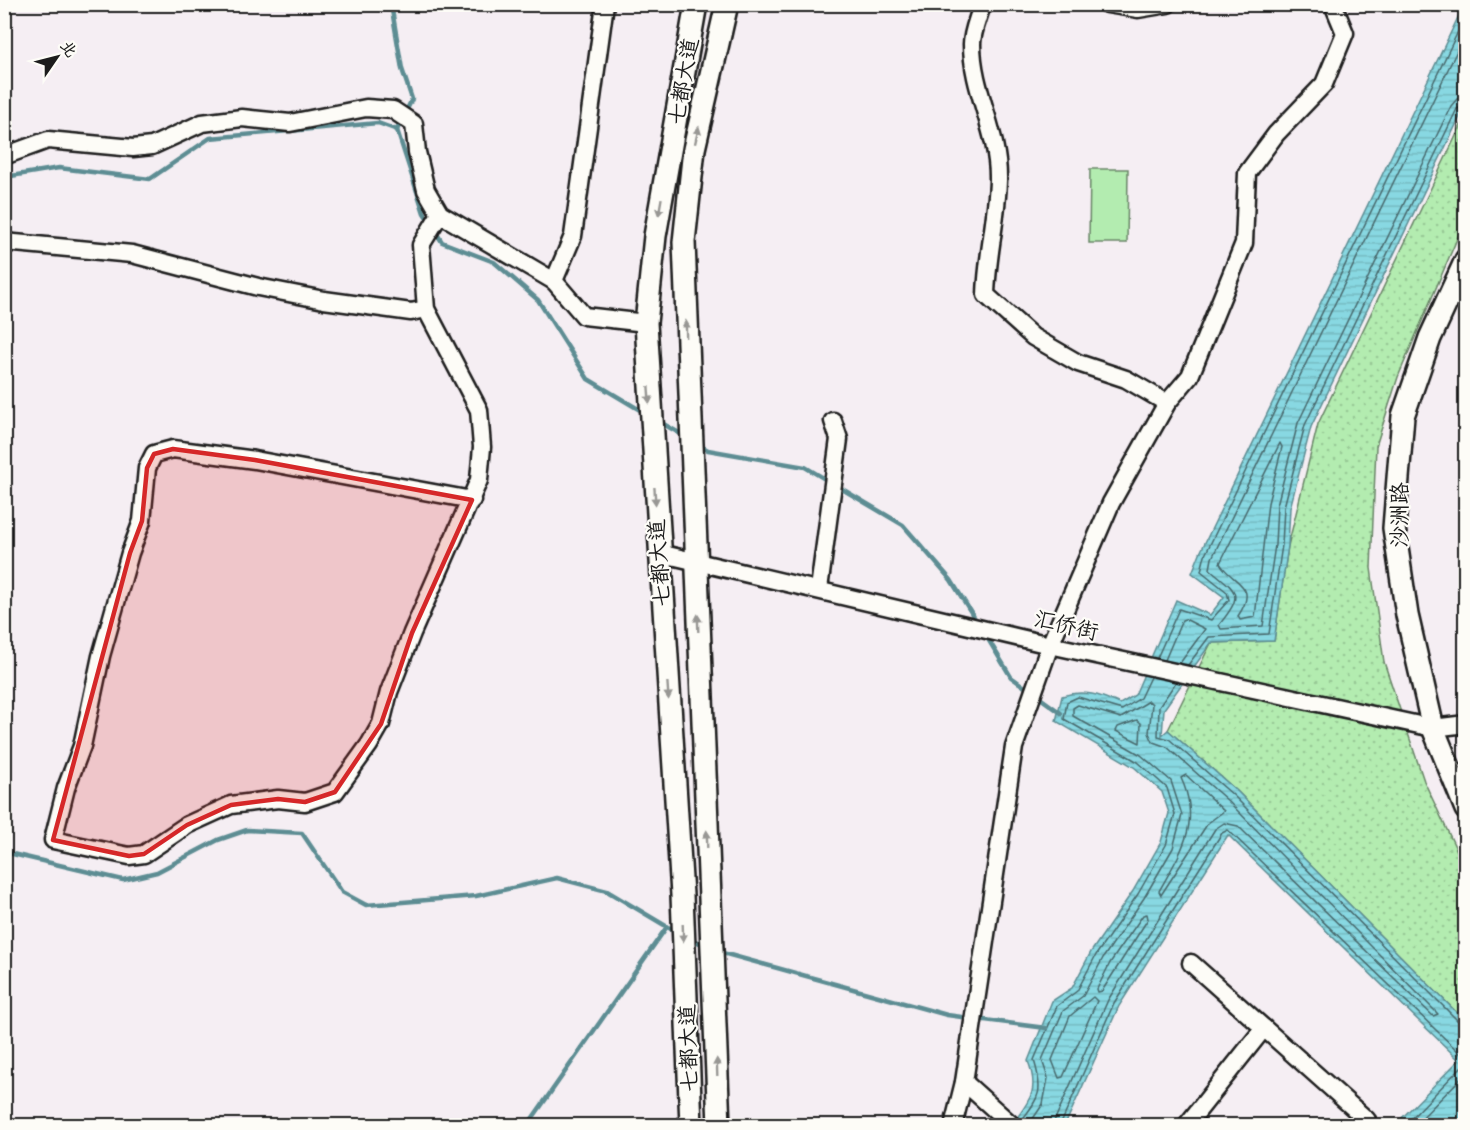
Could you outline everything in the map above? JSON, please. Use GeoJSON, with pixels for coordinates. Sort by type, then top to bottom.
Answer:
{"type":"FeatureCollection","features":[{"type":"Feature","properties":{"kind":"main road","name":"七都大道"},"geometry":{"type":"LineString","coordinates":[[691,1125],[681,895],[651,438],[646,323],[655,236],[696,4]]}},
{"type":"Feature","properties":{"kind":"main road","name":"七都大道"},"geometry":{"type":"LineString","coordinates":[[719,1125],[684,242],[694,149],[727,4]]}},
{"type":"Feature","properties":{"kind":"main road","name":"沙洲路"},"geometry":{"type":"LineString","coordinates":[[1466,260],[1430,338],[1403,416],[1394,528],[1407,615],[1433,729],[1466,809]]}},
{"type":"Feature","properties":{"kind":"street"},"geometry":{"type":"LineString","coordinates":[[554,281],[573,236],[605,4]]}},
{"type":"Feature","properties":{"kind":"street"},"geometry":{"type":"LineString","coordinates":[[986,4],[981,8],[972,42],[977,85],[993,136],[998,179],[987,259],[986,295],[1033,337],[1078,363],[1126,379],[1167,404]]}},
{"type":"Feature","properties":{"kind":"street"},"geometry":{"type":"LineString","coordinates":[[1107,4],[1138,9],[1168,4]]}},
{"type":"Feature","properties":{"kind":"street"},"geometry":{"type":"LineString","coordinates":[[953,1125],[964,1082],[1014,747],[1050,645],[1111,503],[1167,404],[1190,376],[1244,243],[1247,173],[1275,134],[1324,84],[1345,33],[1333,4]]}},
{"type":"Feature","properties":{"kind":"street"},"geometry":{"type":"LineString","coordinates":[[4,156],[48,140],[133,148],[152,146],[202,123],[242,118],[290,123],[366,108],[393,110],[414,124],[417,152],[426,190],[438,217],[554,281],[584,316],[646,323]]}},
{"type":"Feature","properties":{"kind":"street"},"geometry":{"type":"LineString","coordinates":[[438,217],[423,238],[422,267],[426,309],[479,410],[480,469],[472,500],[412,633],[389,692],[381,724],[346,780],[335,792],[305,802],[278,799],[231,805],[187,825],[144,854],[129,856],[53,840],[66,788],[82,747],[101,657],[126,565],[142,521],[147,468],[154,454],[172,448],[255,460],[472,500]]}},
{"type":"Feature","properties":{"kind":"street"},"geometry":{"type":"LineString","coordinates":[[4,242],[132,254],[258,287],[324,300],[411,312],[426,309]]}},
{"type":"Feature","properties":{"kind":"street"},"geometry":{"type":"LineString","coordinates":[[819,589],[839,439],[833,421]]}},
{"type":"Feature","properties":{"kind":"street","name":"汇侨街"},"geometry":{"type":"LineString","coordinates":[[659,553],[1050,645],[1433,729],[1466,724]]}},
{"type":"Feature","properties":{"kind":"street"},"geometry":{"type":"LineString","coordinates":[[1191,963],[1367,1120]]}},
{"type":"Feature","properties":{"kind":"street"},"geometry":{"type":"LineString","coordinates":[[1186,1125],[1264,1028]]}},
{"type":"Feature","properties":{"kind":"street"},"geometry":{"type":"LineString","coordinates":[[964,1082],[1013,1125]]}},
{"type":"Feature","properties":{"kind":"highlighted area"},"geometry":{"type":"Polygon","coordinates":[[[173,449],[255,460],[472,500],[412,633],[381,724],[335,792],[305,802],[278,799],[231,805],[187,825],[144,854],[129,856],[53,840],[130,553],[142,521],[147,468],[154,454],[173,449]]]}},
{"type":"Feature","properties":{"kind":"green space"},"geometry":{"type":"Polygon","coordinates":[[[1465,117],[1465,220],[1398,377],[1376,446],[1371,568],[1384,662],[1424,781],[1465,868],[1465,1021],[1237,791],[1168,730],[1211,643],[1274,641],[1288,546],[1318,424],[1465,117]]]}},
{"type":"Feature","properties":{"kind":"green space"},"geometry":{"type":"Polygon","coordinates":[[[1090,169],[1128,169],[1127,243],[1089,243],[1090,169]]]}},
{"type":"Feature","properties":{"kind":"water"},"geometry":{"type":"Polygon","coordinates":[[[1464,5],[1465,106],[1311,427],[1290,508],[1288,546],[1274,641],[1211,643],[1164,709],[1162,735],[1168,730],[1237,791],[1465,1021],[1465,1125],[1395,1125],[1459,1060],[1228,835],[1119,1006],[1065,1125],[1011,1126],[1031,1096],[1033,1081],[1028,1061],[1052,1001],[1072,988],[1091,952],[1133,891],[1161,842],[1169,813],[1162,792],[1134,767],[1056,721],[1062,696],[1078,693],[1092,694],[1120,704],[1135,695],[1176,600],[1210,615],[1224,597],[1192,573],[1200,553],[1464,5]]]}},
{"type":"Feature","properties":{"kind":"waterway"},"geometry":{"type":"LineString","coordinates":[[391,4],[402,69],[412,99],[397,130]]}},
{"type":"Feature","properties":{"kind":"waterway"},"geometry":{"type":"LineString","coordinates":[[4,180],[11,176],[59,168],[150,179],[210,138],[378,123],[397,130],[424,213],[430,222]]}},
{"type":"Feature","properties":{"kind":"waterway"},"geometry":{"type":"LineString","coordinates":[[434,229],[442,242],[494,262],[538,300],[588,379],[645,413]]}},
{"type":"Feature","properties":{"kind":"waterway"},"geometry":{"type":"LineString","coordinates":[[660,422],[686,437]]}},
{"type":"Feature","properties":{"kind":"waterway"},"geometry":{"type":"LineString","coordinates":[[699,445],[708,450],[805,467],[830,482]]}},
{"type":"Feature","properties":{"kind":"waterway"},"geometry":{"type":"LineString","coordinates":[[837,486],[903,525],[951,580],[977,622]]}},
{"type":"Feature","properties":{"kind":"waterway"},"geometry":{"type":"LineString","coordinates":[[985,634],[1011,677],[1029,690]]}},
{"type":"Feature","properties":{"kind":"waterway"},"geometry":{"type":"LineString","coordinates":[[1036,695],[1061,713]]}},
{"type":"Feature","properties":{"kind":"waterway"},"geometry":{"type":"LineString","coordinates":[[4,852],[123,880],[157,872],[218,840],[247,830],[302,833],[342,892],[366,905],[476,896],[557,878],[607,891],[676,932]]}},
{"type":"Feature","properties":{"kind":"waterway"},"geometry":{"type":"LineString","coordinates":[[527,1126],[666,928]]}},
{"type":"Feature","properties":{"kind":"waterway"},"geometry":{"type":"LineString","coordinates":[[689,938],[706,946]]}},
{"type":"Feature","properties":{"kind":"waterway"},"geometry":{"type":"LineString","coordinates":[[719,952],[947,1015],[969,1018]]}},
{"type":"Feature","properties":{"kind":"waterway"},"geometry":{"type":"LineString","coordinates":[[977,1019],[1046,1028]]}}]}
